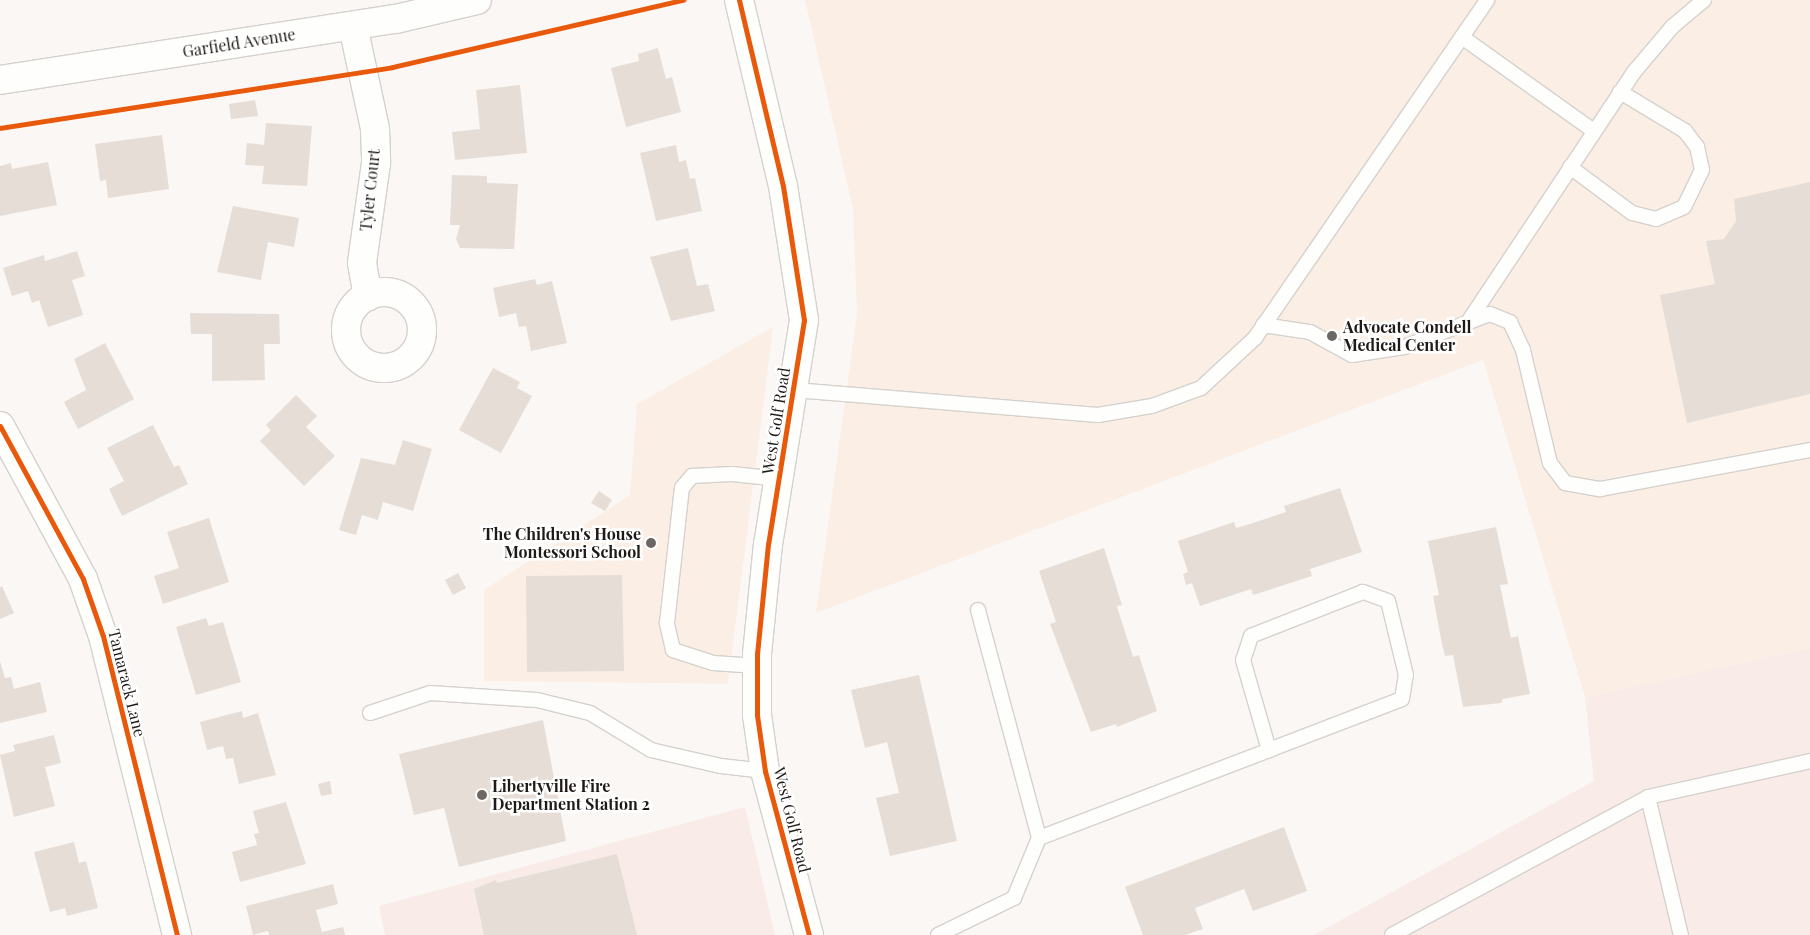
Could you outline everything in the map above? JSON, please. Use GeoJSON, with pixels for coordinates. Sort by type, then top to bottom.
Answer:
{"type":"FeatureCollection","features":[{"type":"Feature","properties":{"kind":"street","name":"Garfield Avenue"},"geometry":{"type":"LineString","coordinates":[[0,80],[353,26],[477,0]]}},
{"type":"Feature","properties":{"kind":"street","name":"West Golf Road"},"geometry":{"type":"LineString","coordinates":[[739,0],[783,186],[804,320],[795,390],[768,544],[757,666],[757,715],[766,771],[809,935]]}},
{"type":"Feature","properties":{"kind":"street","name":"Tyler Court"},"geometry":{"type":"LineString","coordinates":[[353,26],[374,129],[376,163],[362,263],[368,296]]}},
{"type":"Feature","properties":{"kind":"street","name":"Tamarack Lane"},"geometry":{"type":"LineString","coordinates":[[0,426],[83,579],[103,636],[177,935]]}},
{"type":"Feature","properties":{"kind":"lane"},"geometry":{"type":"LineString","coordinates":[[795,390],[1098,415],[1152,406],[1201,388],[1255,338],[1487,0]]}},
{"type":"Feature","properties":{"kind":"lane"},"geometry":{"type":"LineString","coordinates":[[1470,319],[1620,92],[1672,27],[1704,0]]}},
{"type":"Feature","properties":{"kind":"lane"},"geometry":{"type":"LineString","coordinates":[[1462,37],[1594,131]]}},
{"type":"Feature","properties":{"kind":"lane"},"geometry":{"type":"LineString","coordinates":[[1570,167],[1632,213],[1656,219],[1684,207],[1702,170],[1697,147],[1685,132],[1620,92]]}},
{"type":"Feature","properties":{"kind":"lane"},"geometry":{"type":"LineString","coordinates":[[1263,325],[1310,332],[1352,355],[1404,347],[1470,319],[1490,314],[1510,322],[1523,350],[1550,463],[1565,483],[1600,489],[1810,450]]}},
{"type":"Feature","properties":{"kind":"lane"},"geometry":{"type":"LineString","coordinates":[[757,666],[713,663],[672,650],[668,623],[682,488],[692,476],[732,474],[780,479]]}},
{"type":"Feature","properties":{"kind":"lane"},"geometry":{"type":"LineString","coordinates":[[1039,838],[1269,750],[1402,699],[1406,675],[1388,601],[1363,592],[1251,636],[1243,660],[1269,750]]}},
{"type":"Feature","properties":{"kind":"lane"},"geometry":{"type":"LineString","coordinates":[[938,935],[1014,898],[1039,838],[978,610]]}},
{"type":"Feature","properties":{"kind":"lane"},"geometry":{"type":"LineString","coordinates":[[370,713],[430,693],[537,700],[590,713],[651,750],[721,766],[766,771]]}},
{"type":"Feature","properties":{"kind":"lane"},"geometry":{"type":"LineString","coordinates":[[1392,935],[1648,797],[1810,761]]}},
{"type":"Feature","properties":{"kind":"lane"},"geometry":{"type":"LineString","coordinates":[[1648,797],[1682,935]]}},
{"type":"Feature","properties":{"kind":"shaded area","name":"Advocate Condell Medical Center"},"geometry":{"type":"Polygon","coordinates":[[[805,0],[1810,0],[1810,648],[1585,697],[1483,360],[816,613],[857,313],[853,209],[805,0]]]}},
{"type":"Feature","properties":{"kind":"shaded area","name":"The Children's House Montessori School"},"geometry":{"type":"Polygon","coordinates":[[[773,327],[728,684],[484,681],[484,590],[630,495],[637,404],[773,327]]]}},
{"type":"Feature","properties":{"kind":"shaded area"},"geometry":{"type":"Polygon","coordinates":[[[1810,648],[1810,935],[1314,935],[1594,781],[1585,697],[1810,648]]]}},
{"type":"Feature","properties":{"kind":"shaded area"},"geometry":{"type":"Polygon","coordinates":[[[745,807],[775,935],[385,935],[379,906],[745,807]]]}},
{"type":"Feature","properties":{"kind":"building"},"geometry":{"type":"Polygon","coordinates":[[[658,48],[666,79],[672,77],[681,112],[626,127],[611,68],[639,61],[638,54],[658,48]]]}},
{"type":"Feature","properties":{"kind":"building"},"geometry":{"type":"Polygon","coordinates":[[[520,85],[527,153],[455,160],[452,132],[480,129],[476,90],[520,85]]]}},
{"type":"Feature","properties":{"kind":"building"},"geometry":{"type":"Polygon","coordinates":[[[255,100],[258,116],[231,119],[229,104],[255,100]]]}},
{"type":"Feature","properties":{"kind":"building"},"geometry":{"type":"Polygon","coordinates":[[[266,123],[312,126],[307,186],[262,184],[264,166],[245,165],[247,143],[264,145],[266,123]]]}},
{"type":"Feature","properties":{"kind":"building"},"geometry":{"type":"Polygon","coordinates":[[[162,135],[169,189],[108,198],[106,180],[100,181],[95,144],[162,135]]]}},
{"type":"Feature","properties":{"kind":"building"},"geometry":{"type":"Polygon","coordinates":[[[676,145],[679,162],[686,160],[690,179],[695,178],[702,211],[656,221],[640,153],[676,145]]]}},
{"type":"Feature","properties":{"kind":"building"},"geometry":{"type":"Polygon","coordinates":[[[48,162],[57,205],[0,216],[0,166],[11,163],[12,169],[48,162]]]}},
{"type":"Feature","properties":{"kind":"building"},"geometry":{"type":"Polygon","coordinates":[[[452,175],[487,176],[487,183],[518,184],[514,249],[460,248],[456,239],[460,225],[450,225],[452,175]]]}},
{"type":"Feature","properties":{"kind":"building"},"geometry":{"type":"Polygon","coordinates":[[[1810,182],[1810,394],[1687,423],[1660,295],[1715,284],[1706,241],[1724,239],[1736,221],[1734,199],[1810,182]]]}},
{"type":"Feature","properties":{"kind":"building"},"geometry":{"type":"Polygon","coordinates":[[[233,206],[299,218],[294,247],[268,242],[261,280],[217,272],[233,206]]]}},
{"type":"Feature","properties":{"kind":"building"},"geometry":{"type":"Polygon","coordinates":[[[688,248],[697,286],[708,284],[715,311],[671,321],[650,257],[688,248]]]}},
{"type":"Feature","properties":{"kind":"building"},"geometry":{"type":"Polygon","coordinates":[[[77,251],[85,276],[72,280],[83,315],[48,327],[39,300],[32,303],[28,291],[12,296],[3,268],[44,255],[45,261],[77,251]]]}},
{"type":"Feature","properties":{"kind":"building"},"geometry":{"type":"Polygon","coordinates":[[[535,279],[537,285],[552,281],[567,343],[531,351],[526,326],[519,327],[516,313],[499,317],[493,288],[535,279]]]}},
{"type":"Feature","properties":{"kind":"building"},"geometry":{"type":"Polygon","coordinates":[[[190,313],[279,314],[280,344],[264,344],[265,380],[212,381],[212,334],[191,334],[190,313]]]}},
{"type":"Feature","properties":{"kind":"building"},"geometry":{"type":"Polygon","coordinates":[[[105,343],[134,399],[78,429],[64,402],[86,390],[74,359],[105,343]]]}},
{"type":"Feature","properties":{"kind":"building"},"geometry":{"type":"Polygon","coordinates":[[[493,368],[520,382],[517,388],[532,396],[501,453],[459,430],[493,368]]]}},
{"type":"Feature","properties":{"kind":"building"},"geometry":{"type":"Polygon","coordinates":[[[296,395],[317,416],[306,427],[335,456],[304,486],[260,441],[271,430],[266,425],[296,395]]]}},
{"type":"Feature","properties":{"kind":"building"},"geometry":{"type":"Polygon","coordinates":[[[153,425],[174,467],[179,465],[188,484],[122,516],[109,489],[124,481],[107,448],[153,425]]]}},
{"type":"Feature","properties":{"kind":"building"},"geometry":{"type":"Polygon","coordinates":[[[403,440],[432,449],[413,511],[383,502],[378,520],[362,515],[356,535],[339,530],[361,458],[395,465],[403,440]]]}},
{"type":"Feature","properties":{"kind":"building"},"geometry":{"type":"Polygon","coordinates":[[[1340,488],[1362,552],[1310,569],[1312,576],[1253,595],[1251,589],[1200,606],[1192,583],[1186,585],[1183,574],[1188,572],[1178,541],[1234,522],[1236,528],[1250,524],[1286,512],[1284,506],[1340,488]]]}},
{"type":"Feature","properties":{"kind":"building"},"geometry":{"type":"Polygon","coordinates":[[[599,491],[612,500],[605,511],[591,503],[599,491]]]}},
{"type":"Feature","properties":{"kind":"building"},"geometry":{"type":"Polygon","coordinates":[[[209,518],[229,582],[163,604],[154,576],[179,568],[167,532],[209,518]]]}},
{"type":"Feature","properties":{"kind":"building"},"geometry":{"type":"Polygon","coordinates":[[[1496,527],[1508,584],[1500,585],[1511,638],[1518,636],[1530,694],[1503,699],[1501,703],[1463,707],[1453,655],[1445,656],[1441,639],[1433,596],[1439,595],[1428,541],[1496,527]]]}},
{"type":"Feature","properties":{"kind":"building"},"geometry":{"type":"Polygon","coordinates":[[[1104,548],[1122,605],[1117,606],[1133,657],[1139,655],[1157,711],[1117,727],[1116,724],[1091,732],[1050,624],[1056,622],[1039,571],[1104,548]]]}},
{"type":"Feature","properties":{"kind":"building"},"geometry":{"type":"Polygon","coordinates":[[[458,573],[466,588],[453,595],[445,580],[458,573]]]}},
{"type":"Feature","properties":{"kind":"building"},"geometry":{"type":"Polygon","coordinates":[[[622,575],[624,671],[527,672],[526,576],[622,575]]]}},
{"type":"Feature","properties":{"kind":"building"},"geometry":{"type":"Polygon","coordinates":[[[2,586],[14,613],[0,619],[0,587],[2,586]]]}},
{"type":"Feature","properties":{"kind":"building"},"geometry":{"type":"Polygon","coordinates":[[[206,618],[209,626],[223,622],[241,682],[196,695],[176,627],[206,618]]]}},
{"type":"Feature","properties":{"kind":"building"},"geometry":{"type":"Polygon","coordinates":[[[0,661],[5,678],[11,677],[14,689],[40,682],[47,712],[0,723],[0,661]]]}},
{"type":"Feature","properties":{"kind":"building"},"geometry":{"type":"Polygon","coordinates":[[[919,675],[957,841],[890,856],[876,798],[899,793],[887,742],[865,748],[851,690],[919,675]]]}},
{"type":"Feature","properties":{"kind":"building"},"geometry":{"type":"Polygon","coordinates":[[[242,711],[243,718],[258,713],[276,775],[239,784],[233,758],[226,759],[223,746],[207,750],[200,722],[242,711]]]}},
{"type":"Feature","properties":{"kind":"building","name":"Libertyville Fire Department Station 2"},"geometry":{"type":"Polygon","coordinates":[[[543,720],[566,841],[459,867],[444,808],[414,815],[399,754],[543,720]]]}},
{"type":"Feature","properties":{"kind":"building"},"geometry":{"type":"Polygon","coordinates":[[[54,735],[61,763],[45,767],[55,806],[14,817],[0,755],[15,751],[13,745],[54,735]]]}},
{"type":"Feature","properties":{"kind":"building"},"geometry":{"type":"Polygon","coordinates":[[[330,781],[332,794],[321,796],[318,784],[330,781]]]}},
{"type":"Feature","properties":{"kind":"building"},"geometry":{"type":"Polygon","coordinates":[[[286,802],[306,864],[240,882],[232,852],[257,845],[254,834],[259,833],[253,811],[286,802]]]}},
{"type":"Feature","properties":{"kind":"building"},"geometry":{"type":"Polygon","coordinates":[[[1284,827],[1307,891],[1253,911],[1244,889],[1195,908],[1203,929],[1185,935],[1143,935],[1125,887],[1284,827]]]}},
{"type":"Feature","properties":{"kind":"building"},"geometry":{"type":"Polygon","coordinates":[[[74,842],[79,863],[86,861],[98,908],[67,916],[65,908],[50,912],[34,852],[74,842]]]}},
{"type":"Feature","properties":{"kind":"building"},"geometry":{"type":"Polygon","coordinates":[[[617,854],[637,935],[484,935],[474,889],[496,880],[497,883],[617,854]]]}},
{"type":"Feature","properties":{"kind":"building"},"geometry":{"type":"Polygon","coordinates":[[[333,884],[338,904],[316,910],[322,932],[343,927],[345,935],[269,935],[268,931],[253,935],[246,906],[333,884]]]}},
{"type":"Feature","properties":{"kind":"cycle path"},"geometry":{"type":"LineString","coordinates":[[0,128],[392,67],[683,0]]}},
{"type":"Feature","properties":{"kind":"cycle path"},"geometry":{"type":"LineString","coordinates":[[739,0],[783,186],[804,320],[768,544],[757,654],[757,715],[765,771],[809,935]]}},
{"type":"Feature","properties":{"kind":"cycle path"},"geometry":{"type":"LineString","coordinates":[[0,426],[83,579],[103,636],[177,935]]}},
{"type":"Feature","properties":{"kind":"place","name":"Advocate Condell Medical Center"},"geometry":{"type":"Point","coordinates":[1332,336]}},
{"type":"Feature","properties":{"kind":"place","name":"The Children's House Montessori School"},"geometry":{"type":"Point","coordinates":[651,543]}},
{"type":"Feature","properties":{"kind":"place","name":"Libertyville Fire Department Station 2"},"geometry":{"type":"Point","coordinates":[482,795]}}]}
